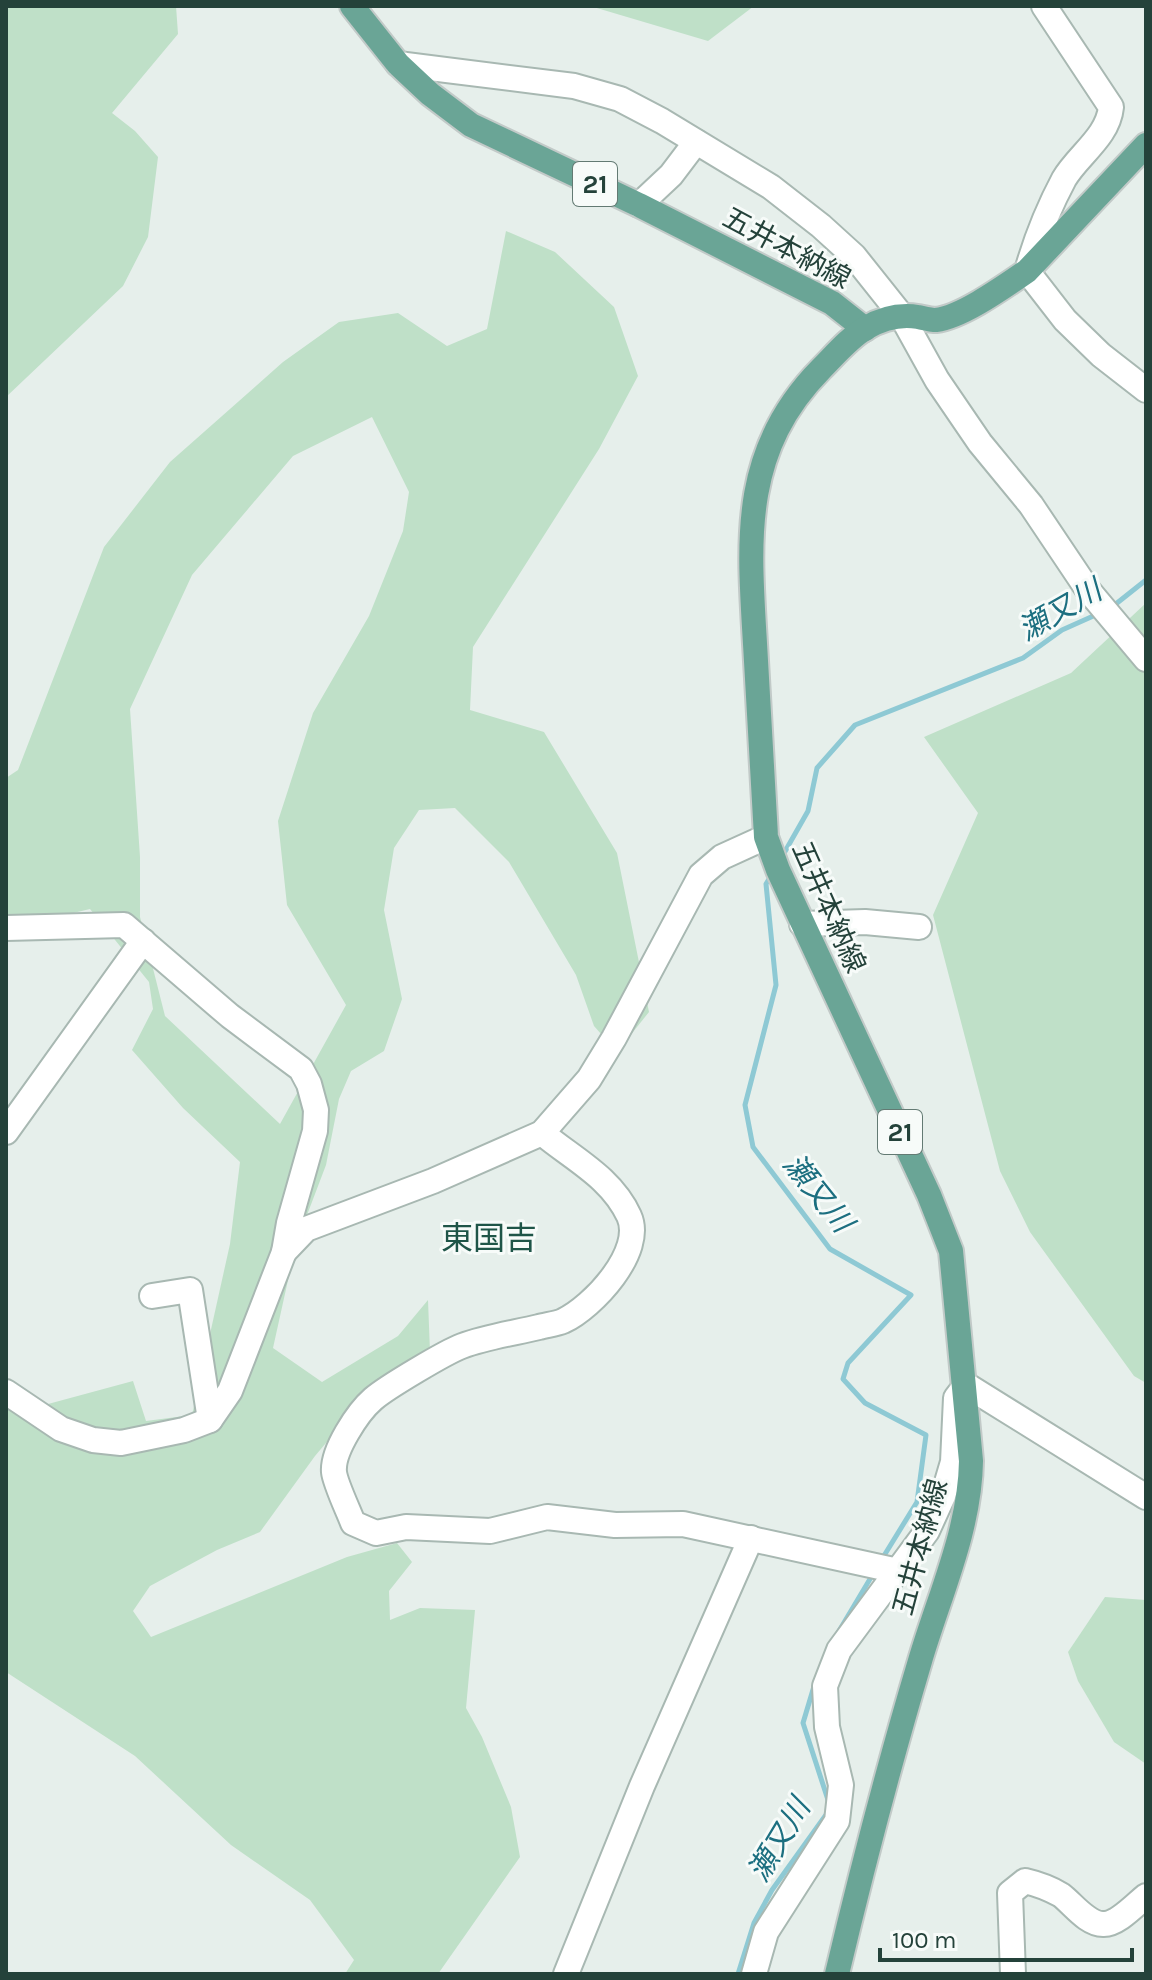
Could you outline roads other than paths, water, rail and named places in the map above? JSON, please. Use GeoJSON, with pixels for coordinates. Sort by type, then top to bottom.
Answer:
{"type":"FeatureCollection","features":[{"type":"Feature","properties":{"kind":"main road","name":"五井本納線"},"geometry":{"type":"LineString","coordinates":[[352,6],[364,25],[398,64],[430,94],[471,125],[639,205],[832,303],[865,329],[807,384],[791,404],[765,454],[757,485],[751,521],[752,584],[766,837],[769,852],[943,1229],[955,1274],[966,1385],[971,1486],[962,1530],[924,1646],[895,1749],[837,1974]]}},
{"type":"Feature","properties":{"kind":"main road"},"geometry":{"type":"LineString","coordinates":[[865,329],[901,315],[936,320],[981,301],[1027,271],[1146,145]]}},
{"type":"Feature","properties":{"kind":"street"},"geometry":{"type":"LineString","coordinates":[[1044,6],[1111,107],[1110,118],[1101,133],[1066,176],[1037,234],[1027,271],[1065,320],[1101,355],[1146,390]]}},
{"type":"Feature","properties":{"kind":"street"},"geometry":{"type":"LineString","coordinates":[[398,64],[574,86],[620,99],[771,187],[821,226],[854,256],[901,315],[937,380],[980,443],[1031,505],[1088,590],[1146,659]]}},
{"type":"Feature","properties":{"kind":"street"},"geometry":{"type":"LineString","coordinates":[[639,205],[671,175],[696,142]]}},
{"type":"Feature","properties":{"kind":"street"},"geometry":{"type":"LineString","coordinates":[[284,1252],[306,1229],[433,1181],[542,1133],[589,1079],[701,875],[722,857],[766,837]]}},
{"type":"Feature","properties":{"kind":"street"},"geometry":{"type":"LineString","coordinates":[[802,924],[865,922],[919,927]]}},
{"type":"Feature","properties":{"kind":"street"},"geometry":{"type":"LineString","coordinates":[[6,951],[15,927],[124,925],[230,1016],[301,1069],[316,1110],[315,1131],[284,1252],[230,1391],[210,1420],[184,1430],[121,1443],[93,1440],[61,1429],[6,1392]]}},
{"type":"Feature","properties":{"kind":"street"},"geometry":{"type":"LineString","coordinates":[[6,1132],[143,941]]}},
{"type":"Feature","properties":{"kind":"street"},"geometry":{"type":"LineString","coordinates":[[542,1133],[599,1174],[615,1193],[633,1231],[628,1254],[595,1296],[563,1321],[461,1346],[374,1398],[359,1414],[340,1446],[334,1472],[353,1523],[376,1533],[406,1527],[490,1531],[547,1517],[615,1525],[683,1524],[898,1571]]}},
{"type":"Feature","properties":{"kind":"street"},"geometry":{"type":"LineString","coordinates":[[152,1296],[190,1290],[210,1420]]}},
{"type":"Feature","properties":{"kind":"street"},"geometry":{"type":"LineString","coordinates":[[754,1974],[766,1932],[837,1821],[841,1785],[827,1727],[825,1686],[839,1650],[927,1531],[943,1496],[953,1462],[956,1398],[966,1385],[1146,1497]]}},
{"type":"Feature","properties":{"kind":"street"},"geometry":{"type":"LineString","coordinates":[[566,1974],[642,1786],[751,1538]]}},
{"type":"Feature","properties":{"kind":"street"},"geometry":{"type":"LineString","coordinates":[[1013,1974],[1010,1893],[1025,1881],[1041,1884],[1063,1897],[1089,1919],[1103,1924],[1113,1921],[1146,1896]]}},
{"type":"Feature","properties":{"kind":"waterway","name":"瀬又川"},"geometry":{"type":"LineString","coordinates":[[1112,607],[1146,580]]}},
{"type":"Feature","properties":{"kind":"waterway","name":"瀬又川"},"geometry":{"type":"LineString","coordinates":[[783,855],[808,811],[817,768],[855,725],[1023,658],[1062,630],[1100,613]]}},
{"type":"Feature","properties":{"kind":"waterway","name":"瀬又川"},"geometry":{"type":"LineString","coordinates":[[772,874],[766,884],[776,985],[745,1105],[753,1147],[830,1249],[911,1295],[848,1363],[843,1379],[865,1403],[926,1435],[917,1502],[882,1559]]}},
{"type":"Feature","properties":{"kind":"waterway","name":"瀬又川"},"geometry":{"type":"LineString","coordinates":[[839,1631],[873,1574]]}},
{"type":"Feature","properties":{"kind":"waterway","name":"瀬又川"},"geometry":{"type":"LineString","coordinates":[[815,1683],[803,1723],[829,1803]]}},
{"type":"Feature","properties":{"kind":"waterway","name":"瀬又川"},"geometry":{"type":"LineString","coordinates":[[738,1974],[754,1923],[772,1890],[828,1812]]}},
{"type":"Feature","properties":{"kind":"district","name":"東国吉"},"geometry":{"type":"Point","coordinates":[489,1238]}}]}
